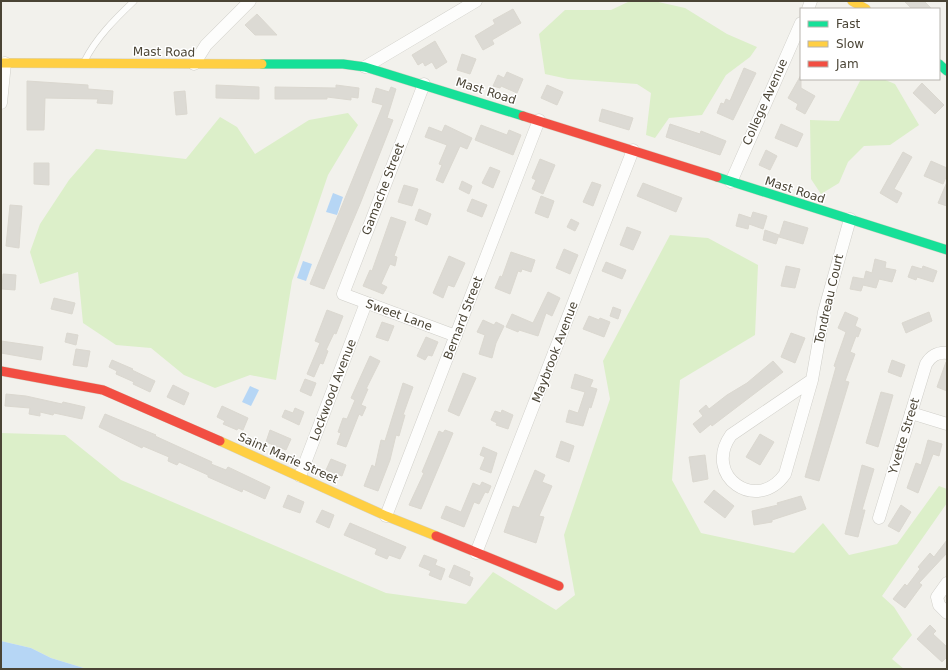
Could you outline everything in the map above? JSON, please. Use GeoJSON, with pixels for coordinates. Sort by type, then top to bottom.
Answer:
{"type":"FeatureCollection","features":[{"type":"Feature","properties":{"kind":"main road"},"geometry":{"type":"LineString","coordinates":[[852,1],[864,8]]}},
{"type":"Feature","properties":{"kind":"main road","name":"Mast Road"},"geometry":{"type":"LineString","coordinates":[[3,63],[84,62],[343,64],[366,67],[539,120],[947,250]]}},
{"type":"Feature","properties":{"kind":"main road","name":"Saint Marie Street"},"geometry":{"type":"LineString","coordinates":[[1,371],[103,390],[300,476],[386,516],[559,586]]}},
{"type":"Feature","properties":{"kind":"street"},"geometry":{"type":"LineString","coordinates":[[194,64],[206,45],[250,1]]}},
{"type":"Feature","properties":{"kind":"street"},"geometry":{"type":"LineString","coordinates":[[366,67],[476,1]]}},
{"type":"Feature","properties":{"kind":"street","name":"College Avenue"},"geometry":{"type":"LineString","coordinates":[[731,182],[800,25]]}},
{"type":"Feature","properties":{"kind":"street"},"geometry":{"type":"LineString","coordinates":[[1,104],[3,63]]}},
{"type":"Feature","properties":{"kind":"street","name":"Gamache Street"},"geometry":{"type":"LineString","coordinates":[[343,294],[424,84]]}},
{"type":"Feature","properties":{"kind":"street","name":"Bernard Street"},"geometry":{"type":"LineString","coordinates":[[386,516],[539,120]]}},
{"type":"Feature","properties":{"kind":"street","name":"Maybrook Avenue"},"geometry":{"type":"LineString","coordinates":[[476,553],[633,150]]}},
{"type":"Feature","properties":{"kind":"street","name":"Tondreau Court"},"geometry":{"type":"LineString","coordinates":[[812,380],[731,435],[726,442],[722,456],[725,471],[740,488],[755,491],[770,488],[781,480],[788,468],[812,380],[824,312],[850,220]]}},
{"type":"Feature","properties":{"kind":"street","name":"Sweet Lane"},"geometry":{"type":"LineString","coordinates":[[343,294],[456,336]]}},
{"type":"Feature","properties":{"kind":"street","name":"Lockwood Avenue"},"geometry":{"type":"LineString","coordinates":[[300,476],[366,303]]}},
{"type":"Feature","properties":{"kind":"street","name":"Yvette Street"},"geometry":{"type":"LineString","coordinates":[[879,518],[926,364],[933,356],[939,353],[947,353]]}},
{"type":"Feature","properties":{"kind":"street"},"geometry":{"type":"LineString","coordinates":[[911,413],[947,424]]}},
{"type":"Feature","properties":{"kind":"street"},"geometry":{"type":"LineString","coordinates":[[947,583],[939,594],[938,601],[947,613]]}},
{"type":"Feature","properties":{"kind":"lane"},"geometry":{"type":"LineString","coordinates":[[84,62],[99,37],[134,1]]}},
{"type":"Feature","properties":{"kind":"green space"},"geometry":{"type":"Polygon","coordinates":[[[630,1],[654,1],[685,8],[727,34],[757,47],[750,57],[726,75],[702,115],[669,118],[655,138],[646,135],[651,93],[637,84],[568,79],[545,74],[539,34],[565,10],[611,10],[630,1]]]}},
{"type":"Feature","properties":{"kind":"green space"},"geometry":{"type":"Polygon","coordinates":[[[860,80],[885,80],[895,84],[919,125],[890,145],[864,146],[848,162],[839,183],[821,194],[811,179],[810,120],[839,121],[860,80]]]}},
{"type":"Feature","properties":{"kind":"green space"},"geometry":{"type":"Polygon","coordinates":[[[348,113],[358,125],[328,175],[292,281],[276,380],[250,375],[215,388],[184,375],[151,348],[116,345],[83,323],[78,272],[40,284],[30,252],[40,224],[69,180],[96,149],[186,159],[220,117],[237,127],[255,154],[309,120],[348,113]]]}},
{"type":"Feature","properties":{"kind":"green space"},"geometry":{"type":"Polygon","coordinates":[[[670,235],[708,238],[758,265],[755,335],[680,380],[672,480],[701,533],[794,553],[823,523],[849,555],[897,544],[939,486],[947,489],[947,503],[882,596],[894,607],[912,635],[892,659],[904,669],[87,669],[51,658],[31,648],[1,641],[1,433],[65,435],[121,480],[386,593],[466,604],[493,572],[556,610],[575,595],[564,535],[610,399],[603,361],[670,235]]]}},
{"type":"Feature","properties":{"kind":"water"},"geometry":{"type":"Polygon","coordinates":[[[333,193],[343,197],[337,215],[326,212],[333,193]]]}},
{"type":"Feature","properties":{"kind":"water"},"geometry":{"type":"Polygon","coordinates":[[[303,261],[312,264],[306,281],[297,278],[303,261]]]}},
{"type":"Feature","properties":{"kind":"water"},"geometry":{"type":"Polygon","coordinates":[[[250,386],[259,390],[251,406],[242,402],[250,386]]]}},
{"type":"Feature","properties":{"kind":"water"},"geometry":{"type":"Polygon","coordinates":[[[1,641],[31,648],[51,658],[87,669],[1,668],[1,641]]]}},
{"type":"Feature","properties":{"kind":"building"},"geometry":{"type":"Polygon","coordinates":[[[904,1],[924,1],[931,8],[911,8],[904,1]]]}},
{"type":"Feature","properties":{"kind":"building"},"geometry":{"type":"Polygon","coordinates":[[[513,9],[521,23],[492,40],[494,44],[483,50],[475,36],[495,24],[493,20],[513,9]]]}},
{"type":"Feature","properties":{"kind":"building"},"geometry":{"type":"Polygon","coordinates":[[[257,14],[277,35],[255,35],[245,25],[257,14]]]}},
{"type":"Feature","properties":{"kind":"building"},"geometry":{"type":"Polygon","coordinates":[[[435,41],[447,62],[436,69],[432,62],[425,66],[423,62],[418,65],[412,55],[435,41]]]}},
{"type":"Feature","properties":{"kind":"building"},"geometry":{"type":"Polygon","coordinates":[[[462,54],[476,59],[470,74],[457,70],[462,54]]]}},
{"type":"Feature","properties":{"kind":"building"},"geometry":{"type":"Polygon","coordinates":[[[744,68],[756,73],[733,120],[717,113],[721,103],[724,104],[726,99],[730,101],[744,68]]]}},
{"type":"Feature","properties":{"kind":"building"},"geometry":{"type":"Polygon","coordinates":[[[507,72],[523,79],[517,93],[501,86],[500,88],[493,86],[498,75],[504,78],[507,72]]]}},
{"type":"Feature","properties":{"kind":"building"},"geometry":{"type":"Polygon","coordinates":[[[800,77],[801,88],[815,96],[805,114],[796,109],[798,104],[788,98],[800,77]]]}},
{"type":"Feature","properties":{"kind":"building"},"geometry":{"type":"Polygon","coordinates":[[[27,81],[88,85],[88,89],[113,91],[112,104],[97,103],[98,99],[45,98],[44,130],[27,130],[27,81]]]}},
{"type":"Feature","properties":{"kind":"building"},"geometry":{"type":"Polygon","coordinates":[[[922,83],[944,105],[935,114],[913,93],[922,83]]]}},
{"type":"Feature","properties":{"kind":"building"},"geometry":{"type":"Polygon","coordinates":[[[216,85],[259,87],[259,99],[216,98],[216,85]]]}},
{"type":"Feature","properties":{"kind":"building"},"geometry":{"type":"Polygon","coordinates":[[[336,85],[359,88],[358,98],[351,97],[351,100],[327,97],[327,99],[275,99],[275,87],[336,88],[336,85]]]}},
{"type":"Feature","properties":{"kind":"building"},"geometry":{"type":"Polygon","coordinates":[[[547,85],[563,92],[557,105],[541,98],[547,85]]]}},
{"type":"Feature","properties":{"kind":"building"},"geometry":{"type":"Polygon","coordinates":[[[391,87],[396,89],[387,118],[393,120],[360,204],[324,289],[310,284],[383,105],[372,102],[376,88],[389,92],[391,87]]]}},
{"type":"Feature","properties":{"kind":"building"},"geometry":{"type":"Polygon","coordinates":[[[185,91],[187,114],[176,115],[174,92],[185,91]]]}},
{"type":"Feature","properties":{"kind":"building"},"geometry":{"type":"Polygon","coordinates":[[[602,109],[633,118],[629,130],[599,121],[602,109]]]}},
{"type":"Feature","properties":{"kind":"building"},"geometry":{"type":"Polygon","coordinates":[[[670,124],[700,134],[701,131],[726,141],[720,155],[666,137],[670,124]]]}},
{"type":"Feature","properties":{"kind":"building"},"geometry":{"type":"Polygon","coordinates":[[[781,124],[803,134],[797,147],[775,138],[781,124]]]}},
{"type":"Feature","properties":{"kind":"building"},"geometry":{"type":"Polygon","coordinates":[[[445,125],[472,138],[467,149],[460,146],[443,183],[436,180],[442,165],[439,164],[447,145],[425,137],[429,127],[442,132],[445,125]]]}},
{"type":"Feature","properties":{"kind":"building"},"geometry":{"type":"Polygon","coordinates":[[[481,125],[507,135],[509,130],[521,135],[513,155],[475,140],[481,125]]]}},
{"type":"Feature","properties":{"kind":"building"},"geometry":{"type":"Polygon","coordinates":[[[766,150],[777,156],[770,170],[759,165],[766,150]]]}},
{"type":"Feature","properties":{"kind":"building"},"geometry":{"type":"Polygon","coordinates":[[[903,152],[912,157],[894,189],[902,193],[897,203],[880,193],[903,152]]]}},
{"type":"Feature","properties":{"kind":"building"},"geometry":{"type":"Polygon","coordinates":[[[540,159],[555,165],[543,194],[532,189],[536,180],[532,178],[540,159]]]}},
{"type":"Feature","properties":{"kind":"building"},"geometry":{"type":"Polygon","coordinates":[[[931,161],[947,168],[947,175],[943,184],[924,176],[931,161]]]}},
{"type":"Feature","properties":{"kind":"building"},"geometry":{"type":"Polygon","coordinates":[[[34,163],[49,163],[49,185],[34,184],[34,163]]]}},
{"type":"Feature","properties":{"kind":"building"},"geometry":{"type":"Polygon","coordinates":[[[490,167],[500,171],[493,188],[482,183],[490,167]]]}},
{"type":"Feature","properties":{"kind":"building"},"geometry":{"type":"Polygon","coordinates":[[[462,181],[472,186],[469,194],[459,189],[462,181]]]}},
{"type":"Feature","properties":{"kind":"building"},"geometry":{"type":"Polygon","coordinates":[[[592,182],[601,185],[593,206],[583,202],[592,182]]]}},
{"type":"Feature","properties":{"kind":"building"},"geometry":{"type":"Polygon","coordinates":[[[947,182],[947,206],[938,203],[947,182]]]}},
{"type":"Feature","properties":{"kind":"building"},"geometry":{"type":"Polygon","coordinates":[[[643,183],[682,198],[676,212],[637,196],[643,183]]]}},
{"type":"Feature","properties":{"kind":"building"},"geometry":{"type":"Polygon","coordinates":[[[404,185],[418,189],[412,206],[398,202],[404,185]]]}},
{"type":"Feature","properties":{"kind":"building"},"geometry":{"type":"Polygon","coordinates":[[[541,196],[554,201],[548,218],[535,213],[541,196]]]}},
{"type":"Feature","properties":{"kind":"building"},"geometry":{"type":"Polygon","coordinates":[[[472,199],[487,205],[482,217],[467,211],[472,199]]]}},
{"type":"Feature","properties":{"kind":"building"},"geometry":{"type":"Polygon","coordinates":[[[10,205],[22,206],[19,248],[6,246],[10,205]]]}},
{"type":"Feature","properties":{"kind":"building"},"geometry":{"type":"Polygon","coordinates":[[[419,209],[431,214],[427,225],[415,220],[419,209]]]}},
{"type":"Feature","properties":{"kind":"building"},"geometry":{"type":"Polygon","coordinates":[[[753,212],[767,216],[763,229],[749,224],[748,229],[736,226],[739,214],[751,218],[753,212]]]}},
{"type":"Feature","properties":{"kind":"building"},"geometry":{"type":"Polygon","coordinates":[[[391,217],[406,222],[394,256],[397,257],[395,266],[390,264],[381,284],[387,287],[383,294],[363,286],[370,270],[372,271],[391,217]]]}},
{"type":"Feature","properties":{"kind":"building"},"geometry":{"type":"Polygon","coordinates":[[[571,219],[579,223],[575,231],[567,227],[571,219]]]}},
{"type":"Feature","properties":{"kind":"building"},"geometry":{"type":"Polygon","coordinates":[[[784,221],[808,228],[803,244],[779,237],[784,221]]]}},
{"type":"Feature","properties":{"kind":"building"},"geometry":{"type":"Polygon","coordinates":[[[627,227],[641,232],[633,250],[620,245],[627,227]]]}},
{"type":"Feature","properties":{"kind":"building"},"geometry":{"type":"Polygon","coordinates":[[[765,230],[779,235],[776,244],[763,240],[765,230]]]}},
{"type":"Feature","properties":{"kind":"building"},"geometry":{"type":"Polygon","coordinates":[[[564,249],[578,255],[570,274],[556,268],[564,249]]]}},
{"type":"Feature","properties":{"kind":"building"},"geometry":{"type":"Polygon","coordinates":[[[511,252],[535,260],[531,272],[522,269],[521,272],[518,271],[510,294],[495,288],[500,276],[502,277],[511,252]]]}},
{"type":"Feature","properties":{"kind":"building"},"geometry":{"type":"Polygon","coordinates":[[[449,256],[465,263],[454,287],[448,285],[443,298],[433,293],[449,256]]]}},
{"type":"Feature","properties":{"kind":"building"},"geometry":{"type":"Polygon","coordinates":[[[875,259],[886,262],[885,268],[896,270],[892,282],[879,279],[876,288],[863,285],[861,291],[850,289],[853,277],[864,279],[866,271],[872,273],[875,259]]]}},
{"type":"Feature","properties":{"kind":"building"},"geometry":{"type":"Polygon","coordinates":[[[606,262],[626,270],[622,279],[602,271],[606,262]]]}},
{"type":"Feature","properties":{"kind":"building"},"geometry":{"type":"Polygon","coordinates":[[[786,266],[800,269],[795,288],[781,286],[786,266]]]}},
{"type":"Feature","properties":{"kind":"building"},"geometry":{"type":"Polygon","coordinates":[[[912,266],[922,269],[923,266],[937,271],[933,282],[917,277],[916,280],[908,277],[912,266]]]}},
{"type":"Feature","properties":{"kind":"building"},"geometry":{"type":"Polygon","coordinates":[[[3,274],[16,275],[15,290],[2,289],[3,274]]]}},
{"type":"Feature","properties":{"kind":"building"},"geometry":{"type":"Polygon","coordinates":[[[548,292],[560,298],[552,316],[546,313],[538,336],[519,330],[518,332],[506,327],[512,314],[533,323],[548,292]]]}},
{"type":"Feature","properties":{"kind":"building"},"geometry":{"type":"Polygon","coordinates":[[[54,298],[75,303],[72,314],[51,309],[54,298]]]}},
{"type":"Feature","properties":{"kind":"building"},"geometry":{"type":"Polygon","coordinates":[[[613,307],[621,310],[618,319],[610,316],[613,307]]]}},
{"type":"Feature","properties":{"kind":"building"},"geometry":{"type":"Polygon","coordinates":[[[327,310],[343,316],[336,334],[334,333],[326,350],[328,351],[323,364],[320,363],[314,377],[307,374],[320,343],[315,341],[327,310]]]}},
{"type":"Feature","properties":{"kind":"building"},"geometry":{"type":"Polygon","coordinates":[[[845,312],[858,318],[855,326],[861,329],[858,337],[856,336],[850,352],[855,354],[845,381],[849,382],[819,481],[805,477],[836,367],[834,366],[846,332],[838,328],[845,312]]]}},
{"type":"Feature","properties":{"kind":"building"},"geometry":{"type":"Polygon","coordinates":[[[929,312],[932,321],[906,333],[902,323],[929,312]]]}},
{"type":"Feature","properties":{"kind":"building"},"geometry":{"type":"Polygon","coordinates":[[[589,316],[610,322],[604,337],[583,329],[589,316]]]}},
{"type":"Feature","properties":{"kind":"building"},"geometry":{"type":"Polygon","coordinates":[[[483,320],[494,325],[496,322],[504,326],[496,343],[492,358],[479,354],[485,335],[477,332],[483,320]]]}},
{"type":"Feature","properties":{"kind":"building"},"geometry":{"type":"Polygon","coordinates":[[[382,322],[394,326],[388,341],[376,337],[382,322]]]}},
{"type":"Feature","properties":{"kind":"building"},"geometry":{"type":"Polygon","coordinates":[[[67,333],[78,335],[76,345],[65,342],[67,333]]]}},
{"type":"Feature","properties":{"kind":"building"},"geometry":{"type":"Polygon","coordinates":[[[791,333],[805,338],[795,363],[781,357],[791,333]]]}},
{"type":"Feature","properties":{"kind":"building"},"geometry":{"type":"Polygon","coordinates":[[[426,337],[438,342],[432,356],[428,355],[425,360],[417,356],[426,337]]]}},
{"type":"Feature","properties":{"kind":"building"},"geometry":{"type":"Polygon","coordinates":[[[1,341],[43,347],[41,360],[1,353],[1,341]]]}},
{"type":"Feature","properties":{"kind":"building"},"geometry":{"type":"Polygon","coordinates":[[[76,349],[90,351],[87,367],[73,365],[76,349]]]}},
{"type":"Feature","properties":{"kind":"building"},"geometry":{"type":"Polygon","coordinates":[[[370,356],[380,361],[366,389],[368,389],[361,405],[366,407],[362,416],[359,414],[346,447],[337,444],[341,433],[338,432],[343,418],[347,419],[355,400],[351,398],[370,356]]]}},
{"type":"Feature","properties":{"kind":"building"},"geometry":{"type":"Polygon","coordinates":[[[112,360],[155,381],[150,392],[133,384],[134,382],[116,374],[117,371],[109,367],[112,360]]]}},
{"type":"Feature","properties":{"kind":"building"},"geometry":{"type":"Polygon","coordinates":[[[892,360],[905,365],[901,377],[888,372],[892,360]]]}},
{"type":"Feature","properties":{"kind":"building"},"geometry":{"type":"Polygon","coordinates":[[[773,361],[783,372],[712,426],[711,424],[700,433],[693,424],[703,416],[699,411],[706,405],[709,409],[727,395],[747,383],[773,361]]]}},
{"type":"Feature","properties":{"kind":"building"},"geometry":{"type":"Polygon","coordinates":[[[947,362],[947,391],[937,387],[947,362]]]}},
{"type":"Feature","properties":{"kind":"building"},"geometry":{"type":"Polygon","coordinates":[[[463,373],[476,378],[459,416],[448,411],[463,373]]]}},
{"type":"Feature","properties":{"kind":"building"},"geometry":{"type":"Polygon","coordinates":[[[575,374],[593,380],[590,387],[597,389],[583,426],[566,422],[569,410],[578,413],[585,392],[571,388],[575,374]]]}},
{"type":"Feature","properties":{"kind":"building"},"geometry":{"type":"Polygon","coordinates":[[[305,379],[316,383],[311,396],[300,391],[305,379]]]}},
{"type":"Feature","properties":{"kind":"building"},"geometry":{"type":"Polygon","coordinates":[[[403,383],[413,387],[403,415],[405,415],[399,436],[396,435],[390,460],[378,491],[364,486],[372,465],[375,467],[381,440],[385,441],[403,383]]]}},
{"type":"Feature","properties":{"kind":"building"},"geometry":{"type":"Polygon","coordinates":[[[173,385],[189,393],[184,405],[167,397],[173,385]]]}},
{"type":"Feature","properties":{"kind":"building"},"geometry":{"type":"Polygon","coordinates":[[[881,392],[893,395],[878,447],[866,443],[881,392]]]}},
{"type":"Feature","properties":{"kind":"building"},"geometry":{"type":"Polygon","coordinates":[[[6,394],[26,396],[62,404],[63,402],[85,407],[82,419],[54,413],[53,415],[40,412],[40,416],[29,414],[30,408],[5,406],[6,394]]]}},
{"type":"Feature","properties":{"kind":"building"},"geometry":{"type":"Polygon","coordinates":[[[222,406],[248,418],[243,430],[238,428],[237,430],[223,424],[225,421],[217,417],[222,406]]]}},
{"type":"Feature","properties":{"kind":"building"},"geometry":{"type":"Polygon","coordinates":[[[295,408],[304,412],[299,425],[282,417],[285,410],[293,413],[295,408]]]}},
{"type":"Feature","properties":{"kind":"building"},"geometry":{"type":"Polygon","coordinates":[[[502,410],[513,415],[508,429],[496,425],[497,423],[491,420],[495,411],[501,413],[502,410]]]}},
{"type":"Feature","properties":{"kind":"building"},"geometry":{"type":"Polygon","coordinates":[[[105,414],[156,435],[155,436],[212,462],[211,464],[226,470],[228,467],[270,487],[265,499],[243,489],[242,492],[179,462],[177,465],[168,461],[169,457],[143,446],[142,448],[99,427],[105,414]]]}},
{"type":"Feature","properties":{"kind":"building"},"geometry":{"type":"Polygon","coordinates":[[[270,430],[291,439],[286,450],[266,442],[270,430]]]}},
{"type":"Feature","properties":{"kind":"building"},"geometry":{"type":"Polygon","coordinates":[[[445,430],[453,433],[421,509],[409,505],[424,473],[422,472],[439,431],[443,433],[445,430]]]}},
{"type":"Feature","properties":{"kind":"building"},"geometry":{"type":"Polygon","coordinates":[[[760,434],[774,442],[760,465],[746,457],[760,434]]]}},
{"type":"Feature","properties":{"kind":"building"},"geometry":{"type":"Polygon","coordinates":[[[928,440],[942,444],[939,456],[933,454],[918,493],[907,488],[916,463],[921,465],[928,440]]]}},
{"type":"Feature","properties":{"kind":"building"},"geometry":{"type":"Polygon","coordinates":[[[561,441],[574,446],[569,462],[556,457],[561,441]]]}},
{"type":"Feature","properties":{"kind":"building"},"geometry":{"type":"Polygon","coordinates":[[[483,447],[497,453],[491,473],[480,469],[485,457],[480,455],[483,447]]]}},
{"type":"Feature","properties":{"kind":"building"},"geometry":{"type":"Polygon","coordinates":[[[705,455],[708,479],[693,482],[689,457],[705,455]]]}},
{"type":"Feature","properties":{"kind":"building"},"geometry":{"type":"Polygon","coordinates":[[[331,459],[346,465],[342,476],[326,470],[331,459]]]}},
{"type":"Feature","properties":{"kind":"building"},"geometry":{"type":"Polygon","coordinates":[[[862,465],[874,469],[862,510],[865,510],[858,537],[845,534],[862,465]]]}},
{"type":"Feature","properties":{"kind":"building"},"geometry":{"type":"Polygon","coordinates":[[[535,470],[545,475],[542,482],[552,486],[539,516],[544,517],[536,543],[504,532],[513,506],[519,508],[535,470]]]}},
{"type":"Feature","properties":{"kind":"building"},"geometry":{"type":"Polygon","coordinates":[[[482,482],[491,486],[488,493],[485,492],[479,504],[474,502],[464,527],[441,518],[446,506],[461,512],[473,483],[480,486],[482,482]]]}},
{"type":"Feature","properties":{"kind":"building"},"geometry":{"type":"Polygon","coordinates":[[[714,490],[734,506],[725,518],[704,502],[714,490]]]}},
{"type":"Feature","properties":{"kind":"building"},"geometry":{"type":"Polygon","coordinates":[[[288,495],[304,502],[300,513],[283,507],[288,495]]]}},
{"type":"Feature","properties":{"kind":"building"},"geometry":{"type":"Polygon","coordinates":[[[801,496],[806,509],[772,520],[772,522],[754,525],[752,511],[778,505],[777,503],[801,496]]]}},
{"type":"Feature","properties":{"kind":"building"},"geometry":{"type":"Polygon","coordinates":[[[901,505],[911,512],[899,532],[888,526],[901,505]]]}},
{"type":"Feature","properties":{"kind":"building"},"geometry":{"type":"Polygon","coordinates":[[[322,510],[334,515],[329,528],[316,522],[322,510]]]}},
{"type":"Feature","properties":{"kind":"building"},"geometry":{"type":"Polygon","coordinates":[[[350,523],[406,547],[400,559],[389,555],[387,559],[375,554],[377,549],[344,535],[350,523]]]}},
{"type":"Feature","properties":{"kind":"building"},"geometry":{"type":"Polygon","coordinates":[[[947,540],[947,553],[919,583],[922,585],[905,608],[893,599],[905,584],[907,586],[920,569],[918,567],[930,553],[934,557],[947,540]]]}},
{"type":"Feature","properties":{"kind":"building"},"geometry":{"type":"Polygon","coordinates":[[[424,555],[437,560],[435,565],[445,569],[441,580],[429,575],[431,571],[419,566],[424,555]]]}},
{"type":"Feature","properties":{"kind":"building"},"geometry":{"type":"Polygon","coordinates":[[[454,565],[470,572],[469,576],[473,578],[470,586],[449,577],[454,565]]]}},
{"type":"Feature","properties":{"kind":"building"},"geometry":{"type":"Polygon","coordinates":[[[930,625],[936,631],[933,634],[947,647],[947,657],[942,662],[917,639],[930,625]]]}},
{"type":"Feature","properties":{"kind":"traffic: fast"},"geometry":{"type":"LineString","coordinates":[[262,64],[343,64],[365,67],[523,116]]}},
{"type":"Feature","properties":{"kind":"traffic: fast"},"geometry":{"type":"LineString","coordinates":[[940,65],[947,71]]}},
{"type":"Feature","properties":{"kind":"traffic: fast"},"geometry":{"type":"LineString","coordinates":[[717,177],[947,250]]}},
{"type":"Feature","properties":{"kind":"traffic: slow"},"geometry":{"type":"LineString","coordinates":[[852,1],[864,8]]}},
{"type":"Feature","properties":{"kind":"traffic: slow"},"geometry":{"type":"LineString","coordinates":[[1,63],[262,64]]}},
{"type":"Feature","properties":{"kind":"traffic: slow"},"geometry":{"type":"LineString","coordinates":[[220,441],[386,516],[436,536]]}},
{"type":"Feature","properties":{"kind":"traffic: jam"},"geometry":{"type":"LineString","coordinates":[[523,116],[717,177]]}},
{"type":"Feature","properties":{"kind":"traffic: jam"},"geometry":{"type":"LineString","coordinates":[[1,371],[103,390],[220,441]]}},
{"type":"Feature","properties":{"kind":"traffic: jam"},"geometry":{"type":"LineString","coordinates":[[436,536],[559,586]]}}]}
